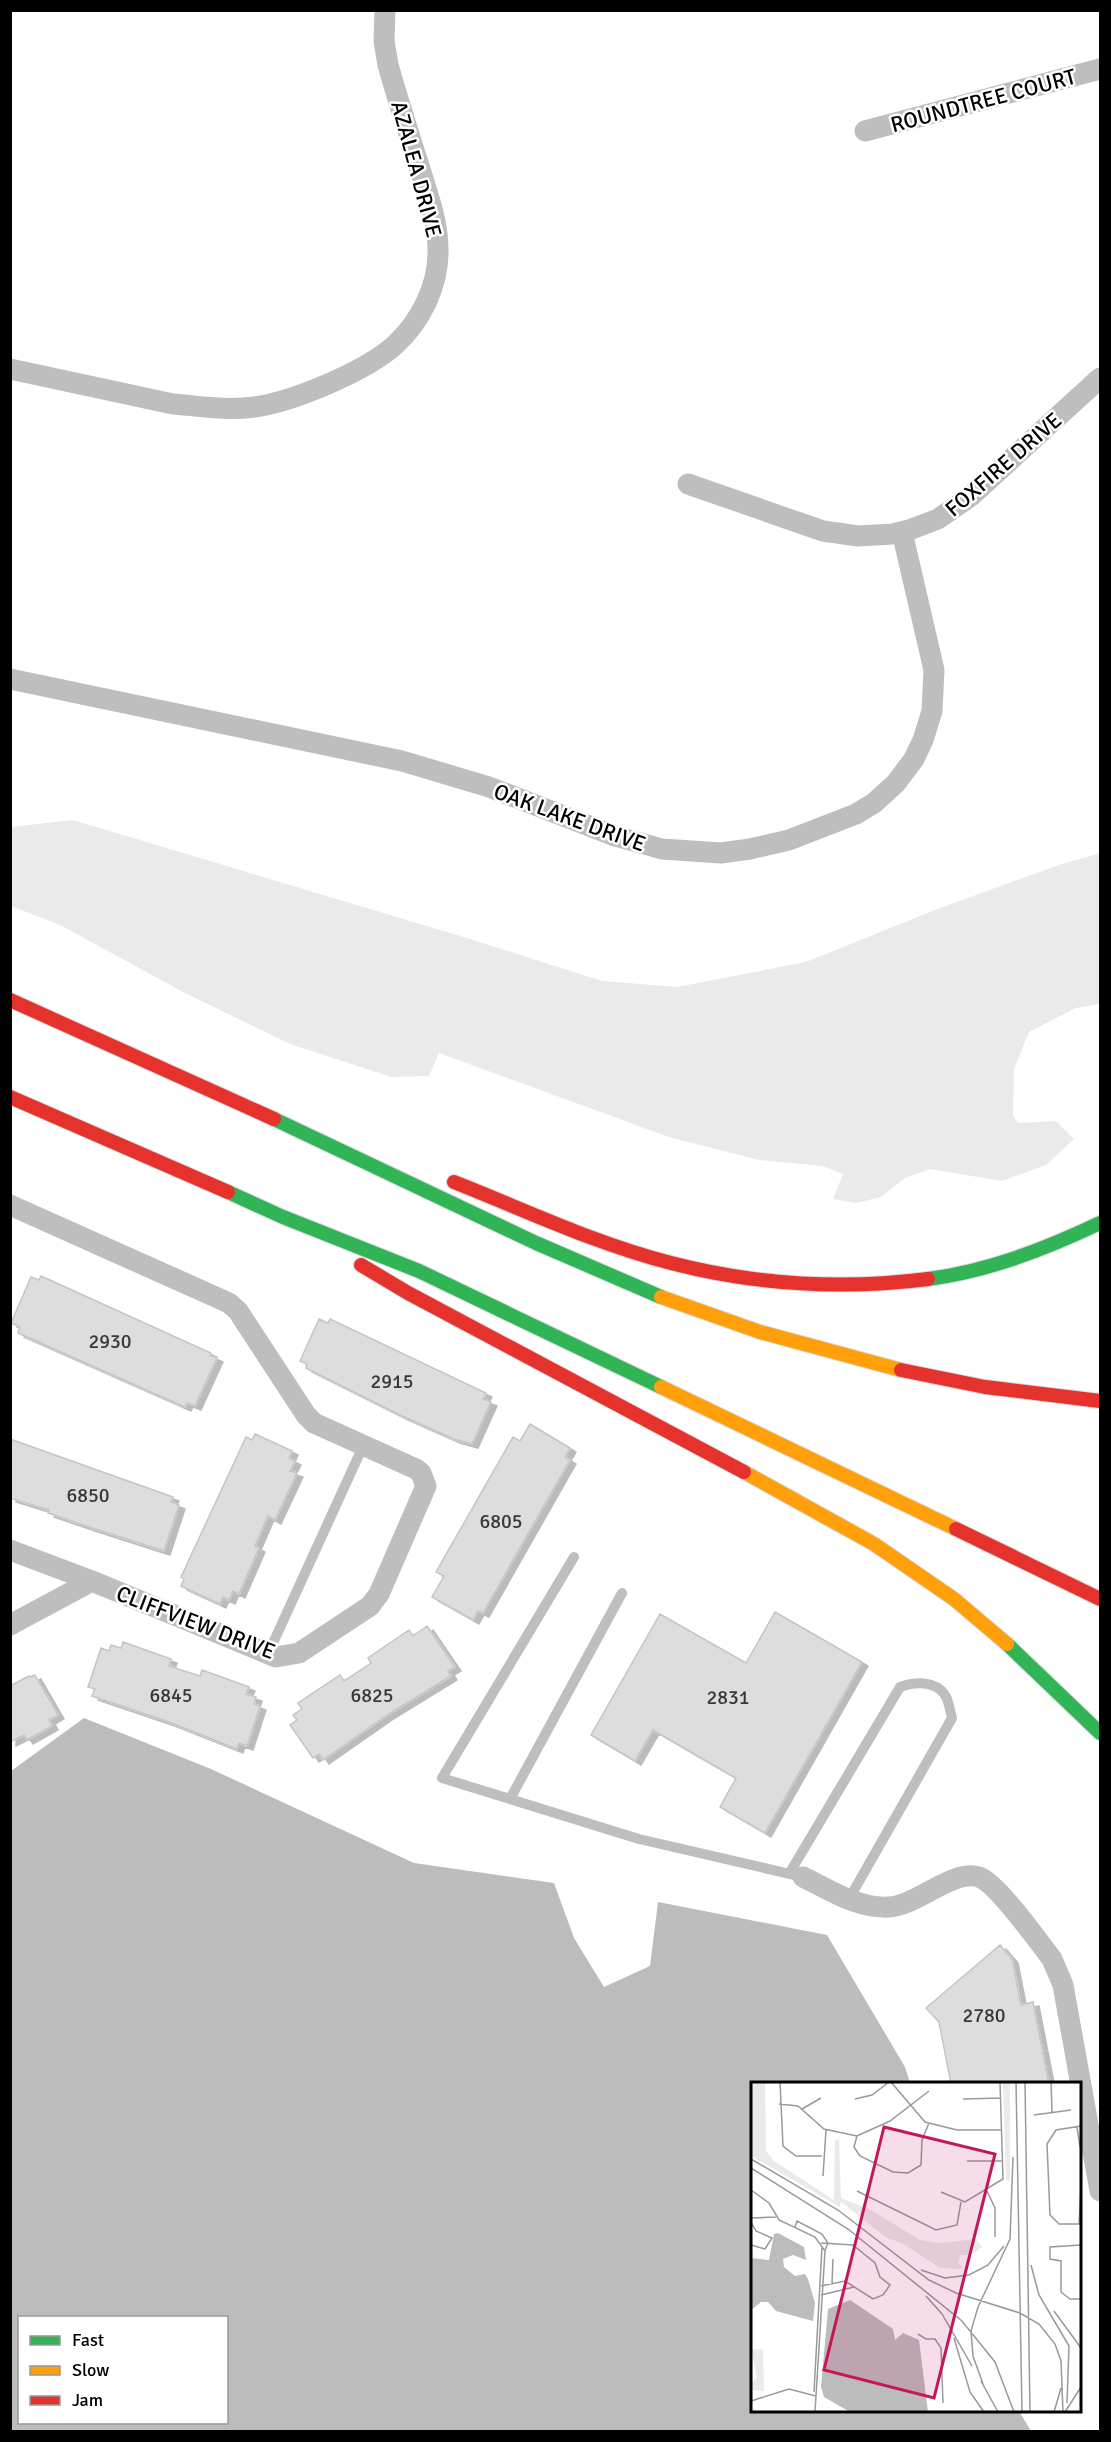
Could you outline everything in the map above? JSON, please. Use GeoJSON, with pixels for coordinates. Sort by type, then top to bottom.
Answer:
{"type":"FeatureCollection","features":[{"type":"Feature","properties":{"kind":"highway"},"geometry":{"type":"LineString","coordinates":[[10,1000],[211,1089],[562,1255],[652,1293],[728,1321],[783,1339],[893,1369],[996,1389],[1101,1401]]}},
{"type":"Feature","properties":{"kind":"highway"},"geometry":{"type":"LineString","coordinates":[[211,1089],[375,1152]]}},
{"type":"Feature","properties":{"kind":"highway"},"geometry":{"type":"LineString","coordinates":[[10,1097],[283,1217],[419,1270],[1101,1599]]}},
{"type":"Feature","properties":{"kind":"highway"},"geometry":{"type":"LineString","coordinates":[[440,1177],[620,1247],[671,1263],[726,1276],[791,1284],[878,1284],[927,1280],[968,1272],[1044,1250],[1101,1223]]}},
{"type":"Feature","properties":{"kind":"highway"},"geometry":{"type":"LineString","coordinates":[[283,1217],[408,1293],[858,1533],[925,1577],[986,1626],[1097,1739]]}},
{"type":"Feature","properties":{"kind":"street","name":"AZALEA DRIVE"},"geometry":{"type":"LineString","coordinates":[[10,369],[173,404],[234,409],[295,398],[333,382],[395,346],[425,307],[437,269],[438,249],[435,220],[388,65],[384,41],[385,10]]}},
{"type":"Feature","properties":{"kind":"street","name":"ROUNDTREE COURT"},"geometry":{"type":"LineString","coordinates":[[865,131],[1101,69]]}},
{"type":"Feature","properties":{"kind":"street","name":"FOXFIRE DRIVE"},"geometry":{"type":"LineString","coordinates":[[688,484],[823,531],[858,536],[902,532],[939,519],[958,506],[1101,378]]}},
{"type":"Feature","properties":{"kind":"street","name":"OAK LAKE DRIVE"},"geometry":{"type":"LineString","coordinates":[[10,680],[402,761],[489,787],[615,836],[662,849],[721,853],[750,849],[798,837],[856,814],[896,783],[915,759],[924,740],[932,711],[934,670],[902,532]]}},
{"type":"Feature","properties":{"kind":"street"},"geometry":{"type":"LineString","coordinates":[[10,1205],[229,1303],[244,1319],[306,1415],[322,1428],[364,1444]]}},
{"type":"Feature","properties":{"kind":"street","name":"CLIFFVIEW DRIVE"},"geometry":{"type":"LineString","coordinates":[[10,1550],[92,1581],[276,1657],[299,1653],[370,1606],[379,1594],[426,1486],[421,1473],[416,1469],[364,1444]]}},
{"type":"Feature","properties":{"kind":"street","name":"CLIFFVIEW DRIVE"},"geometry":{"type":"LineString","coordinates":[[10,1625],[92,1581]]}},
{"type":"Feature","properties":{"kind":"street"},"geometry":{"type":"LineString","coordinates":[[796,1875],[867,1906],[891,1907],[913,1902],[958,1878],[980,1877],[994,1888],[1058,1969],[1081,2082]]}},
{"type":"Feature","properties":{"kind":"street"},"geometry":{"type":"LineString","coordinates":[[1081,2083],[1101,2191]]}},
{"type":"Feature","properties":{"kind":"lane"},"geometry":{"type":"LineString","coordinates":[[268,1654],[364,1444]]}},
{"type":"Feature","properties":{"kind":"lane"},"geometry":{"type":"LineString","coordinates":[[574,1557],[442,1778],[639,1839],[796,1875],[900,1687],[915,1682],[932,1686],[944,1694],[952,1718],[849,1899]]}},
{"type":"Feature","properties":{"kind":"lane"},"geometry":{"type":"LineString","coordinates":[[510,1799],[622,1593]]}},
{"type":"Feature","properties":{"kind":"shaded area"},"geometry":{"type":"Polygon","coordinates":[[[73,820],[602,981],[677,987],[806,962],[940,908],[1062,864],[1100,853],[1100,1004],[1076,1008],[1029,1032],[1014,1069],[1013,1115],[1018,1123],[1056,1121],[1074,1139],[1046,1165],[1002,1181],[930,1169],[905,1178],[881,1197],[856,1203],[833,1199],[843,1174],[823,1166],[759,1160],[669,1137],[439,1053],[429,1076],[391,1077],[290,1044],[183,992],[60,925],[11,906],[11,827],[73,820]]]}},
{"type":"Feature","properties":{"kind":"shaded area"},"geometry":{"type":"Polygon","coordinates":[[[84,1718],[211,1769],[414,1863],[554,1883],[574,1938],[604,1987],[650,1966],[658,1902],[827,1935],[905,2067],[910,2082],[751,2082],[751,2412],[1020,2412],[1031,2431],[11,2431],[11,1771],[84,1718]]]}},
{"type":"Feature","properties":{"kind":"building"},"geometry":{"type":"Polygon","coordinates":[[[41,1276],[211,1353],[210,1355],[217,1358],[195,1406],[187,1403],[185,1407],[18,1333],[20,1327],[11,1323],[31,1277],[39,1280],[41,1276]]]}},
{"type":"Feature","properties":{"kind":"building"},"geometry":{"type":"Polygon","coordinates":[[[319,1319],[328,1323],[330,1319],[486,1393],[483,1399],[491,1402],[472,1444],[454,1439],[402,1416],[306,1368],[307,1364],[300,1361],[319,1319]]]}},
{"type":"Feature","properties":{"kind":"building"},"geometry":{"type":"Polygon","coordinates":[[[530,1424],[570,1448],[565,1457],[570,1460],[483,1613],[478,1611],[473,1620],[432,1597],[444,1576],[436,1572],[513,1437],[520,1441],[530,1424]]]}},
{"type":"Feature","properties":{"kind":"building"},"geometry":{"type":"Polygon","coordinates":[[[255,1434],[292,1451],[289,1458],[295,1461],[290,1471],[297,1473],[275,1520],[268,1516],[255,1546],[259,1548],[239,1594],[233,1591],[229,1600],[223,1597],[220,1604],[181,1586],[184,1579],[181,1577],[246,1437],[252,1440],[255,1434]]]}},
{"type":"Feature","properties":{"kind":"building"},"geometry":{"type":"Polygon","coordinates":[[[10,1439],[173,1497],[171,1502],[179,1505],[164,1551],[48,1513],[49,1510],[10,1498],[10,1439]]]}},
{"type":"Feature","properties":{"kind":"building"},"geometry":{"type":"Polygon","coordinates":[[[775,1612],[862,1662],[765,1833],[720,1807],[736,1778],[653,1730],[635,1761],[591,1735],[660,1614],[746,1663],[775,1612]]]}},
{"type":"Feature","properties":{"kind":"building"},"geometry":{"type":"Polygon","coordinates":[[[427,1626],[455,1667],[448,1671],[451,1676],[389,1714],[323,1760],[319,1754],[313,1758],[290,1725],[297,1720],[293,1715],[302,1709],[298,1703],[340,1675],[344,1681],[371,1663],[368,1658],[409,1630],[413,1636],[427,1626]]]}},
{"type":"Feature","properties":{"kind":"building"},"geometry":{"type":"Polygon","coordinates":[[[123,1642],[171,1659],[169,1666],[200,1676],[202,1670],[249,1687],[246,1694],[256,1697],[254,1704],[260,1706],[247,1746],[239,1743],[237,1749],[169,1722],[92,1696],[95,1689],[88,1687],[101,1648],[109,1651],[111,1645],[121,1648],[123,1642]]]}},
{"type":"Feature","properties":{"kind":"building"},"geometry":{"type":"Polygon","coordinates":[[[35,1675],[58,1715],[49,1720],[52,1726],[27,1740],[24,1735],[10,1742],[10,1686],[35,1675]]]}},
{"type":"Feature","properties":{"kind":"building"},"geometry":{"type":"Polygon","coordinates":[[[1000,1945],[1012,1959],[1021,2005],[1033,2002],[1049,2082],[951,2082],[939,2022],[926,2008],[1000,1945]]]}},
{"type":"Feature","properties":{"kind":"traffic: fast"},"geometry":{"type":"LineString","coordinates":[[274,1119],[536,1243],[661,1297]]}},
{"type":"Feature","properties":{"kind":"traffic: fast"},"geometry":{"type":"LineString","coordinates":[[228,1192],[283,1217],[419,1271],[661,1387]]}},
{"type":"Feature","properties":{"kind":"traffic: fast"},"geometry":{"type":"LineString","coordinates":[[928,1279],[995,1265],[1058,1242],[1100,1223]]}},
{"type":"Feature","properties":{"kind":"traffic: fast"},"geometry":{"type":"LineString","coordinates":[[1007,1644],[1100,1733]]}},
{"type":"Feature","properties":{"kind":"traffic: slow"},"geometry":{"type":"LineString","coordinates":[[661,1297],[760,1332],[901,1370]]}},
{"type":"Feature","properties":{"kind":"traffic: slow"},"geometry":{"type":"LineString","coordinates":[[661,1387],[956,1529]]}},
{"type":"Feature","properties":{"kind":"traffic: slow"},"geometry":{"type":"LineString","coordinates":[[744,1472],[874,1544],[954,1599],[1007,1644]]}},
{"type":"Feature","properties":{"kind":"traffic: jam"},"geometry":{"type":"LineString","coordinates":[[10,1000],[274,1119]]}},
{"type":"Feature","properties":{"kind":"traffic: jam"},"geometry":{"type":"LineString","coordinates":[[10,1097],[228,1192]]}},
{"type":"Feature","properties":{"kind":"traffic: jam"},"geometry":{"type":"LineString","coordinates":[[454,1182],[615,1246],[703,1270],[767,1281],[831,1285],[928,1279]]}},
{"type":"Feature","properties":{"kind":"traffic: jam"},"geometry":{"type":"LineString","coordinates":[[361,1265],[408,1293],[744,1472]]}},
{"type":"Feature","properties":{"kind":"traffic: jam"},"geometry":{"type":"LineString","coordinates":[[901,1370],[985,1387],[1100,1401]]}},
{"type":"Feature","properties":{"kind":"traffic: jam"},"geometry":{"type":"LineString","coordinates":[[956,1529],[1100,1599]]}}]}
